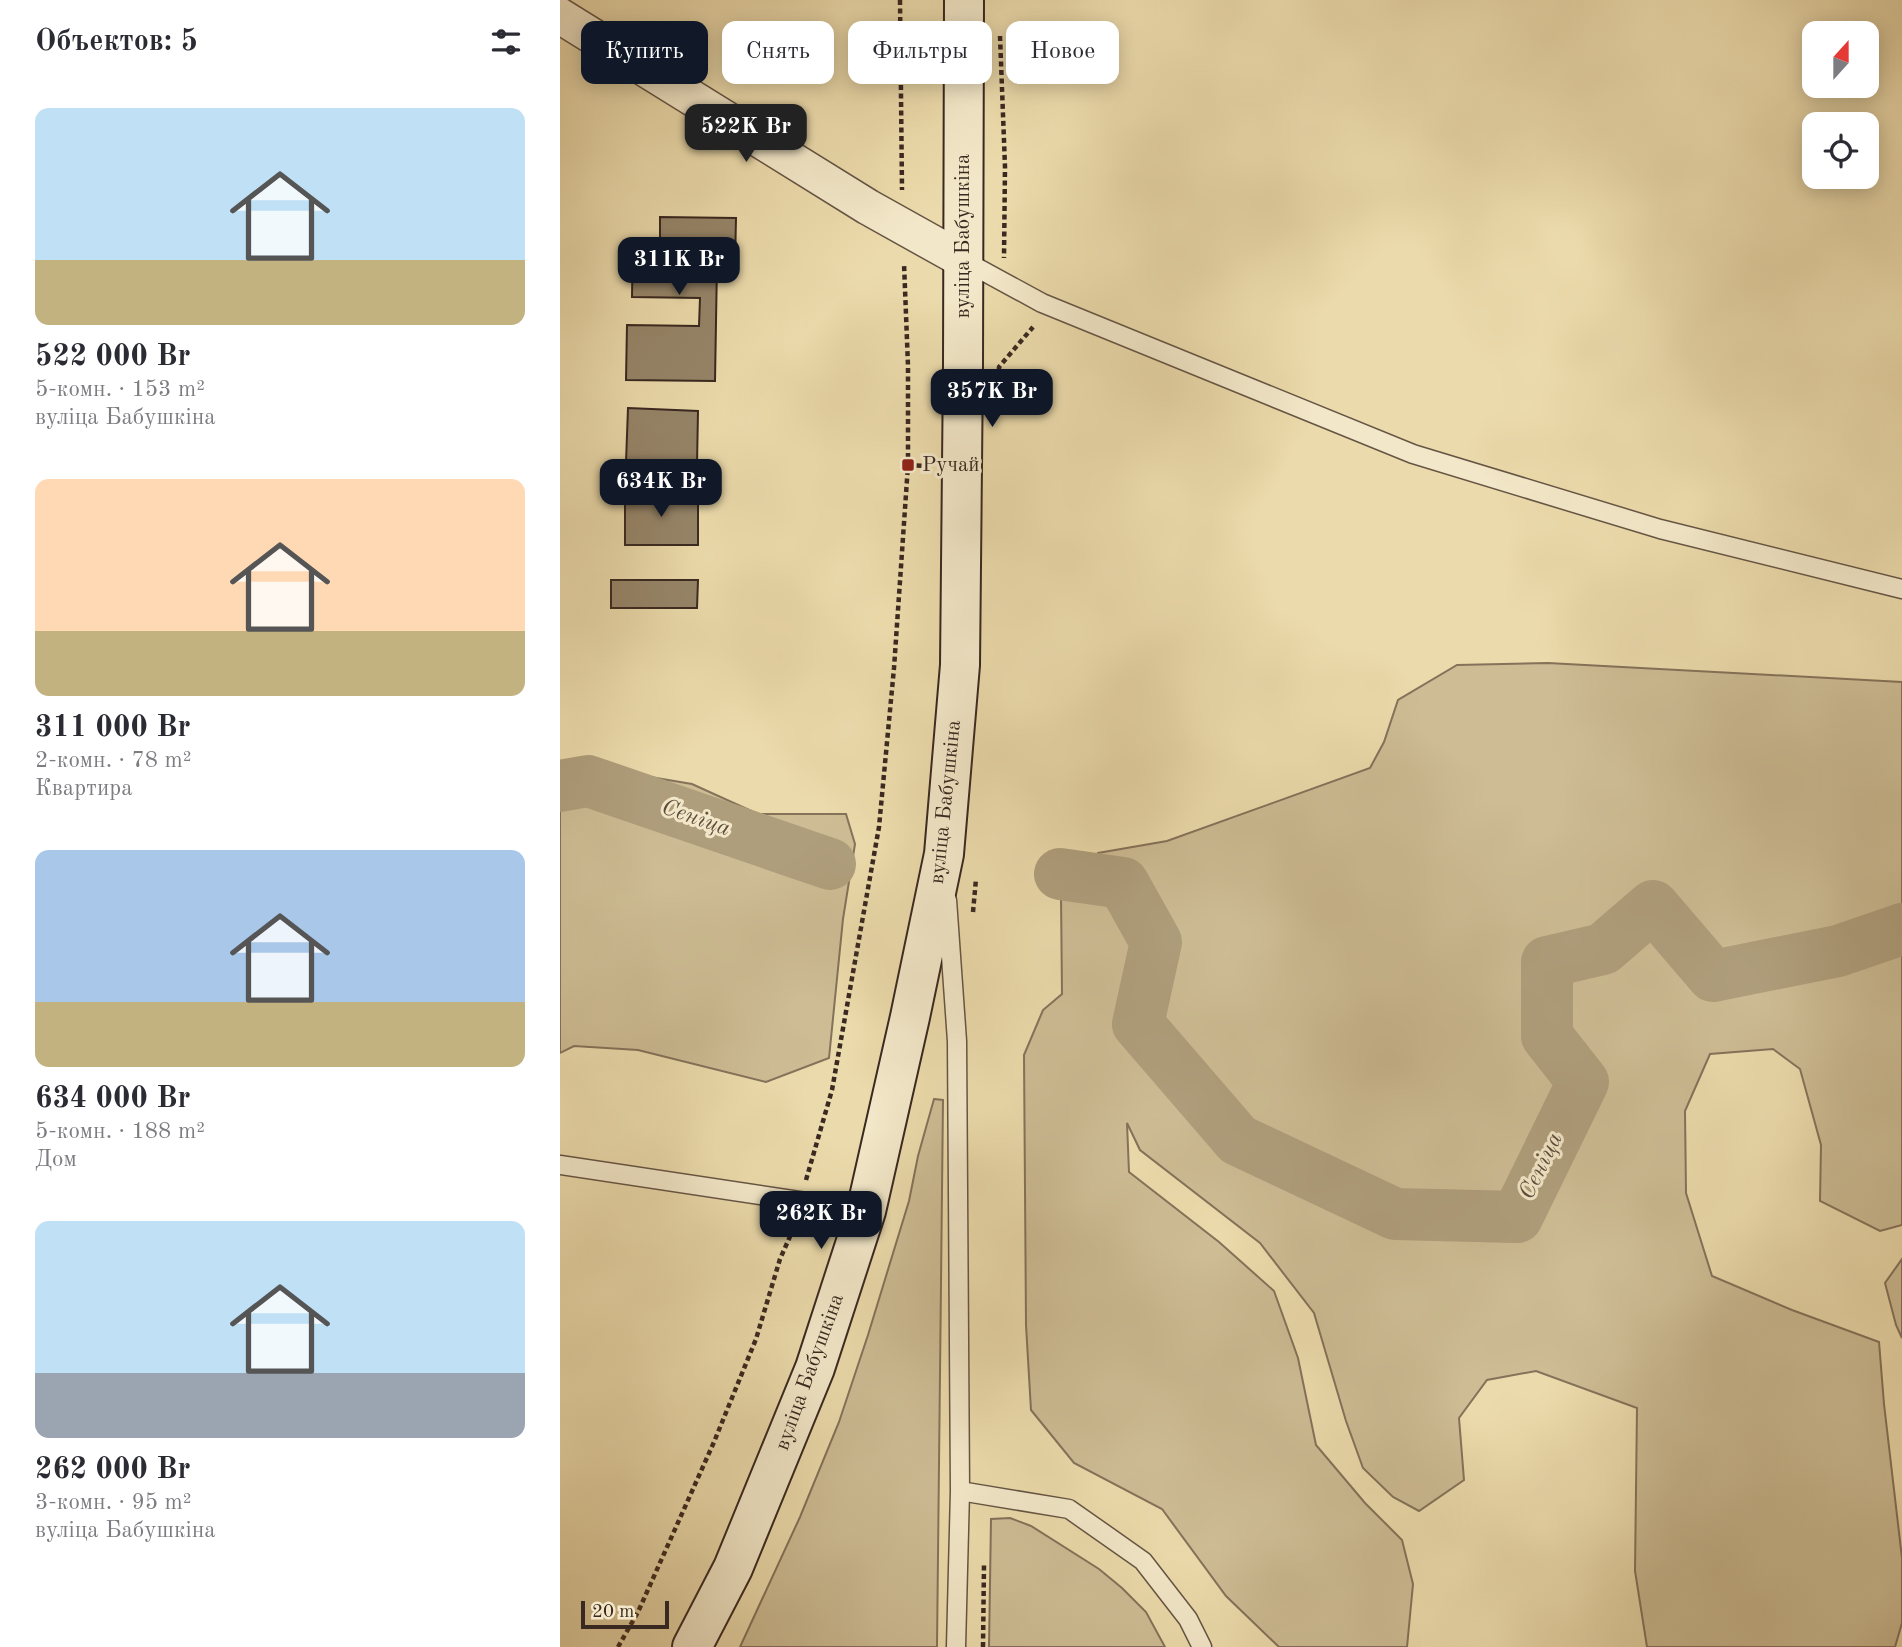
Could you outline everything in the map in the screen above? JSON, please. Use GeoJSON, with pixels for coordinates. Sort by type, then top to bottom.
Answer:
{"type":"FeatureCollection","features":[{"type":"Feature","properties":{"kind":"street","name":"вуліца Бабушкіна"},"geometry":{"type":"LineString","coordinates":[[692,1647],[733,1568],[815,1368],[866,1211],[910,1017],[960,864],[964,0]]}},
{"type":"Feature","properties":{"kind":"street"},"geometry":{"type":"LineString","coordinates":[[560,16],[868,207],[963,260]]}},
{"type":"Feature","properties":{"kind":"lane"},"geometry":{"type":"LineString","coordinates":[[963,260],[1042,303],[1413,454],[1660,529],[1902,589]]}},
{"type":"Feature","properties":{"kind":"lane"},"geometry":{"type":"LineString","coordinates":[[956,1647],[960,1491],[957,1041],[960,864]]}},
{"type":"Feature","properties":{"kind":"lane"},"geometry":{"type":"LineString","coordinates":[[560,1165],[866,1211]]}},
{"type":"Feature","properties":{"kind":"lane"},"geometry":{"type":"LineString","coordinates":[[960,1491],[1069,1509],[1143,1561],[1188,1619],[1202,1647]]}},
{"type":"Feature","properties":{"kind":"path"},"geometry":{"type":"LineString","coordinates":[[900,0],[902,191]]}},
{"type":"Feature","properties":{"kind":"path"},"geometry":{"type":"LineString","coordinates":[[1000,33],[1005,167],[1003,269]]}},
{"type":"Feature","properties":{"kind":"path"},"geometry":{"type":"LineString","coordinates":[[618,1647],[638,1612],[714,1442],[756,1339],[780,1259],[795,1226],[832,1090],[879,827],[894,668],[908,465],[904,259]]}},
{"type":"Feature","properties":{"kind":"path"},"geometry":{"type":"LineString","coordinates":[[999,380],[999,367],[1033,327]]}},
{"type":"Feature","properties":{"kind":"path"},"geometry":{"type":"LineString","coordinates":[[960,864],[972,925]]}},
{"type":"Feature","properties":{"kind":"shaded area"},"geometry":{"type":"Polygon","coordinates":[[[1548,663],[1902,682],[1902,1225],[1880,1231],[1820,1201],[1821,1145],[1800,1069],[1773,1049],[1710,1054],[1685,1111],[1686,1193],[1712,1276],[1792,1310],[1879,1342],[1902,1558],[1902,1623],[1895,1647],[1647,1647],[1635,1571],[1637,1408],[1536,1371],[1487,1380],[1459,1418],[1464,1480],[1419,1511],[1393,1497],[1363,1468],[1314,1313],[1260,1243],[1140,1150],[1127,1123],[1129,1172],[1219,1242],[1274,1291],[1298,1358],[1316,1445],[1365,1503],[1402,1540],[1413,1584],[1407,1647],[1279,1647],[1226,1596],[1162,1509],[1074,1463],[1031,1410],[1026,1325],[1024,1055],[1043,1010],[1062,994],[1061,895],[1098,853],[1167,841],[1370,768],[1384,742],[1398,700],[1457,665],[1548,663]]]}},
{"type":"Feature","properties":{"kind":"shaded area"},"geometry":{"type":"Polygon","coordinates":[[[573,764],[692,784],[758,814],[846,814],[855,844],[843,919],[829,1058],[766,1082],[638,1050],[574,1046],[560,1053],[560,765],[573,764]]]}},
{"type":"Feature","properties":{"kind":"shaded area"},"geometry":{"type":"Polygon","coordinates":[[[934,1099],[943,1100],[937,1647],[740,1647],[800,1517],[839,1422],[909,1201],[934,1099]]]}},
{"type":"Feature","properties":{"kind":"shaded area"},"geometry":{"type":"Polygon","coordinates":[[[1902,1259],[1902,1338],[1885,1283],[1902,1259]]]}},
{"type":"Feature","properties":{"kind":"shaded area"},"geometry":{"type":"Polygon","coordinates":[[[1010,1518],[1031,1526],[1099,1569],[1122,1588],[1146,1612],[1165,1647],[989,1647],[991,1519],[1010,1518]]]}},
{"type":"Feature","properties":{"kind":"building"},"geometry":{"type":"Polygon","coordinates":[[[660,217],[736,218],[735,264],[717,263],[715,381],[626,380],[627,325],[699,326],[700,298],[632,297],[633,238],[660,239],[660,217]]]}},
{"type":"Feature","properties":{"kind":"building"},"geometry":{"type":"Polygon","coordinates":[[[628,408],[698,411],[697,465],[626,462],[628,408]]]}},
{"type":"Feature","properties":{"kind":"building"},"geometry":{"type":"Polygon","coordinates":[[[625,493],[698,494],[698,545],[625,545],[625,493]]]}},
{"type":"Feature","properties":{"kind":"building"},"geometry":{"type":"Polygon","coordinates":[[[611,580],[698,580],[697,608],[611,608],[611,580]]]}},
{"type":"Feature","properties":{"kind":"waterway","name":"Сеніца"},"geometry":{"type":"LineString","coordinates":[[560,786],[588,781],[830,864]]}},
{"type":"Feature","properties":{"kind":"waterway","name":"Сеніца"},"geometry":{"type":"LineString","coordinates":[[1060,874],[1123,883],[1156,942],[1138,1024],[1238,1140],[1395,1214],[1517,1217],[1583,1082],[1547,1036],[1547,962],[1603,949],[1653,906],[1713,976],[1838,951],[1902,929]]}},
{"type":"Feature","properties":{"kind":"place","name":"Ручай"},"geometry":{"type":"Point","coordinates":[908,465]}}]}
